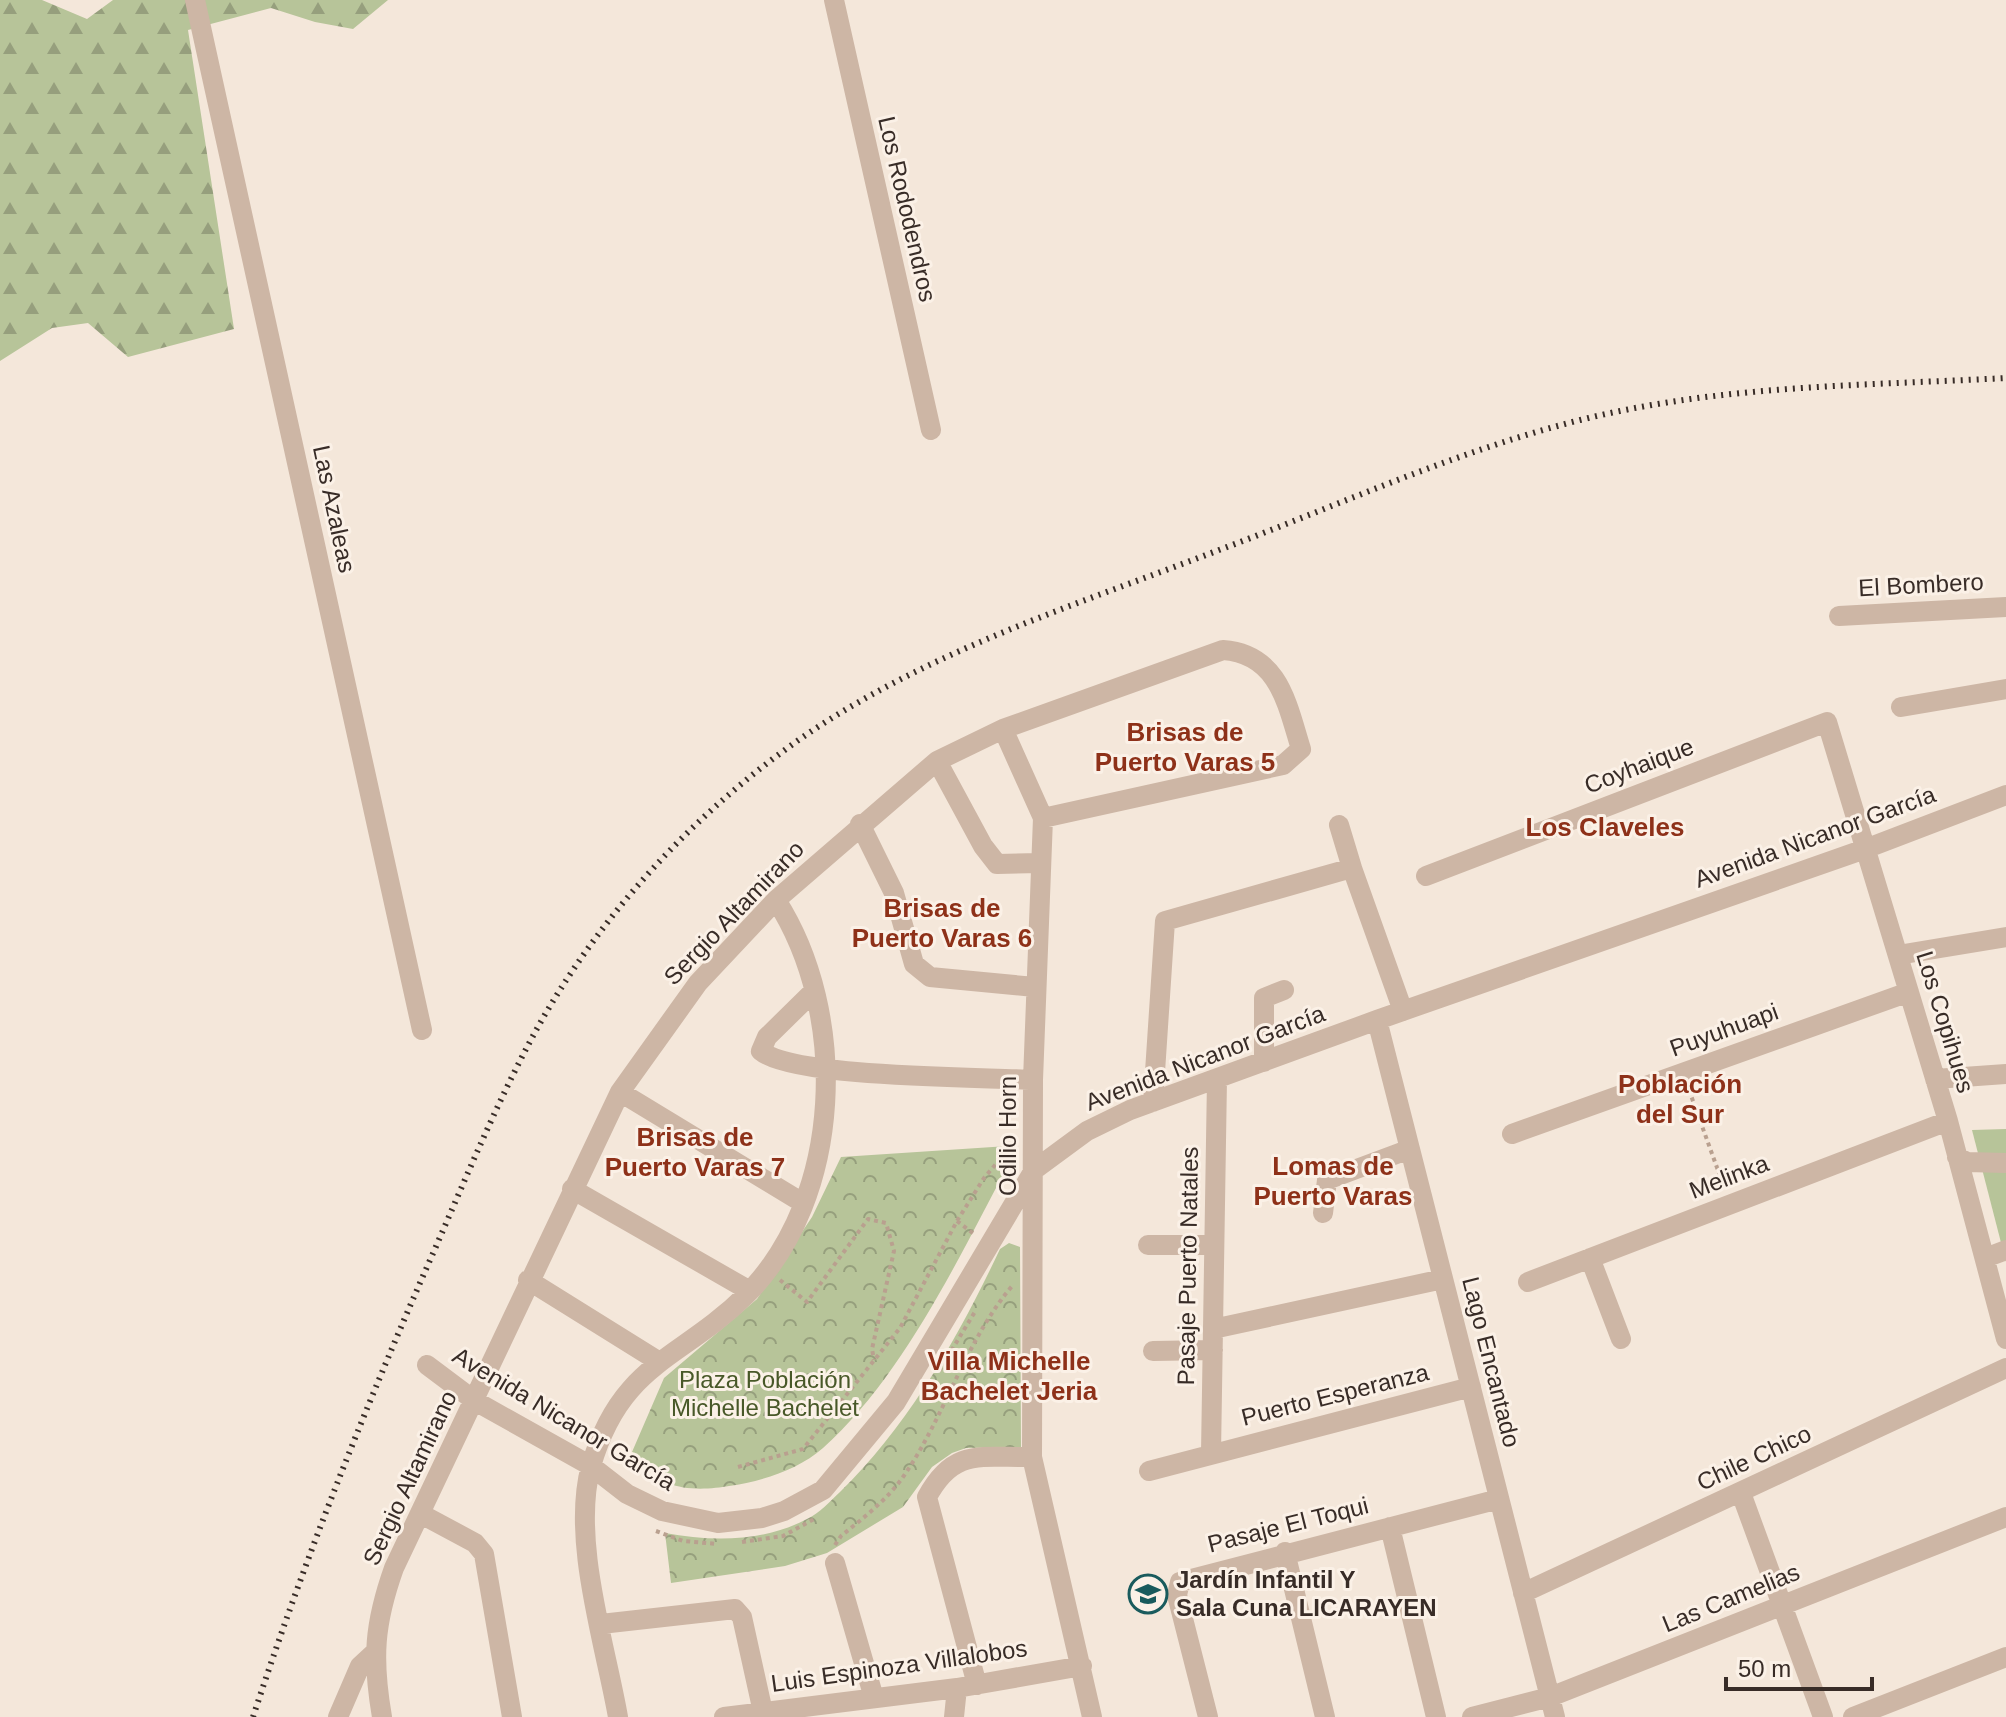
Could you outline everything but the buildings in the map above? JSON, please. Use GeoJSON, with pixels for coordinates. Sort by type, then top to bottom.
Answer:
{"type":"FeatureCollection","features":[{"type":"Feature","properties":{"kind":"street","name":"Las Azaleas"},"geometry":{"type":"LineString","coordinates":[[195,0],[422,1030]]}},
{"type":"Feature","properties":{"kind":"street","name":"Los Rododendros"},"geometry":{"type":"LineString","coordinates":[[834,0],[931,430]]}},
{"type":"Feature","properties":{"kind":"street","name":"El Bombero"},"geometry":{"type":"LineString","coordinates":[[1839,616],[2006,607]]}},
{"type":"Feature","properties":{"kind":"street","name":"Sergio Altamirano"},"geometry":{"type":"LineString","coordinates":[[382,1717],[373,1654],[378,1611],[394,1568],[475,1401],[528,1280],[620,1092],[698,983],[776,900],[860,824],[937,761],[1003,729],[1223,650],[1242,651],[1260,661],[1283,691],[1301,749],[1283,765],[1043,818]]}},
{"type":"Feature","properties":{"kind":"street"},"geometry":{"type":"LineString","coordinates":[[1901,707],[2006,689]]}},
{"type":"Feature","properties":{"kind":"street","name":"Los Copihues"},"geometry":{"type":"LineString","coordinates":[[1827,722],[1948,1121],[2006,1339]]}},
{"type":"Feature","properties":{"kind":"street","name":"Coyhaique"},"geometry":{"type":"LineString","coordinates":[[1426,876],[1827,722]]}},
{"type":"Feature","properties":{"kind":"street"},"geometry":{"type":"LineString","coordinates":[[1003,729],[1043,818]]}},
{"type":"Feature","properties":{"kind":"street"},"geometry":{"type":"LineString","coordinates":[[937,761],[983,846],[997,864],[1040,863]]}},
{"type":"Feature","properties":{"kind":"street","name":"Avenida Nicanor García"},"geometry":{"type":"LineString","coordinates":[[427,1365],[475,1401],[591,1466],[644,1504],[699,1521],[762,1518],[804,1502],[823,1490],[896,1402],[1034,1170],[1087,1131],[1153,1102],[1377,1020],[1865,849],[2006,795]]}},
{"type":"Feature","properties":{"kind":"street","name":"Odilio Horn"},"geometry":{"type":"LineString","coordinates":[[1043,818],[1033,1080],[1032,1457],[1092,1717]]}},
{"type":"Feature","properties":{"kind":"street"},"geometry":{"type":"LineString","coordinates":[[860,824],[894,893],[914,964],[920,972],[930,977],[1035,987]]}},
{"type":"Feature","properties":{"kind":"street"},"geometry":{"type":"LineString","coordinates":[[1339,825],[1403,1011]]}},
{"type":"Feature","properties":{"kind":"street"},"geometry":{"type":"LineString","coordinates":[[1153,1102],[1165,921],[1352,868]]}},
{"type":"Feature","properties":{"kind":"street"},"geometry":{"type":"LineString","coordinates":[[618,1717],[587,1545],[587,1487],[591,1466],[619,1404],[636,1379],[734,1307],[750,1291],[803,1203],[822,1137],[827,1070],[814,991],[802,949],[776,900]]}},
{"type":"Feature","properties":{"kind":"street"},"geometry":{"type":"LineString","coordinates":[[1898,955],[2006,937]]}},
{"type":"Feature","properties":{"kind":"street"},"geometry":{"type":"LineString","coordinates":[[1264,1062],[1264,998],[1284,990]]}},
{"type":"Feature","properties":{"kind":"street"},"geometry":{"type":"LineString","coordinates":[[814,991],[767,1037],[761,1051],[772,1060],[827,1070],[1033,1080]]}},
{"type":"Feature","properties":{"kind":"street","name":"Puyuhuapi"},"geometry":{"type":"LineString","coordinates":[[1512,1134],[1909,992]]}},
{"type":"Feature","properties":{"kind":"street","name":"Lago Encantado"},"geometry":{"type":"LineString","coordinates":[[1377,1020],[1552,1707]]}},
{"type":"Feature","properties":{"kind":"street"},"geometry":{"type":"LineString","coordinates":[[1935,1079],[2006,1074]]}},
{"type":"Feature","properties":{"kind":"street","name":"Pasaje Puerto Natales"},"geometry":{"type":"LineString","coordinates":[[1211,1453],[1217,1079]]}},
{"type":"Feature","properties":{"kind":"street"},"geometry":{"type":"LineString","coordinates":[[620,1092],[803,1203]]}},
{"type":"Feature","properties":{"kind":"street","name":"Melinka"},"geometry":{"type":"LineString","coordinates":[[1528,1282],[1948,1121]]}},
{"type":"Feature","properties":{"kind":"street"},"geometry":{"type":"LineString","coordinates":[[1323,1213],[1327,1180],[1410,1149]]}},
{"type":"Feature","properties":{"kind":"street"},"geometry":{"type":"LineString","coordinates":[[1957,1157],[1967,1162],[2006,1163]]}},
{"type":"Feature","properties":{"kind":"street"},"geometry":{"type":"LineString","coordinates":[[572,1189],[750,1291]]}},
{"type":"Feature","properties":{"kind":"street"},"geometry":{"type":"LineString","coordinates":[[998,1232],[1016,1226],[1034,1237]]}},
{"type":"Feature","properties":{"kind":"street"},"geometry":{"type":"LineString","coordinates":[[1148,1245],[1214,1245]]}},
{"type":"Feature","properties":{"kind":"street"},"geometry":{"type":"LineString","coordinates":[[1985,1258],[2006,1250]]}},
{"type":"Feature","properties":{"kind":"street"},"geometry":{"type":"LineString","coordinates":[[1590,1258],[1621,1339]]}},
{"type":"Feature","properties":{"kind":"street"},"geometry":{"type":"LineString","coordinates":[[1213,1329],[1443,1279]]}},
{"type":"Feature","properties":{"kind":"street"},"geometry":{"type":"LineString","coordinates":[[528,1280],[658,1361]]}},
{"type":"Feature","properties":{"kind":"street"},"geometry":{"type":"LineString","coordinates":[[1153,1351],[1213,1350]]}},
{"type":"Feature","properties":{"kind":"street","name":"Chile Chico"},"geometry":{"type":"LineString","coordinates":[[1523,1593],[2006,1368]]}},
{"type":"Feature","properties":{"kind":"street","name":"Puerto Esperanza"},"geometry":{"type":"LineString","coordinates":[[1149,1471],[1471,1387]]}},
{"type":"Feature","properties":{"kind":"street"},"geometry":{"type":"LineString","coordinates":[[954,1717],[967,1686],[927,1497],[944,1470],[960,1459],[1032,1457]]}},
{"type":"Feature","properties":{"kind":"street"},"geometry":{"type":"LineString","coordinates":[[1741,1493],[1823,1717]]}},
{"type":"Feature","properties":{"kind":"street","name":"Pasaje El Toqui"},"geometry":{"type":"LineString","coordinates":[[1208,1717],[1177,1595],[1180,1582],[1285,1552],[1499,1499]]}},
{"type":"Feature","properties":{"kind":"street"},"geometry":{"type":"LineString","coordinates":[[421,1514],[475,1543],[484,1554],[512,1717]]}},
{"type":"Feature","properties":{"kind":"street","name":"Las Camelias"},"geometry":{"type":"LineString","coordinates":[[1472,1717],[1552,1707],[1782,1606],[2006,1517]]}},
{"type":"Feature","properties":{"kind":"street"},"geometry":{"type":"LineString","coordinates":[[1390,1527],[1436,1717]]}},
{"type":"Feature","properties":{"kind":"street"},"geometry":{"type":"LineString","coordinates":[[1285,1552],[1325,1717]]}},
{"type":"Feature","properties":{"kind":"street"},"geometry":{"type":"LineString","coordinates":[[835,1563],[874,1698]]}},
{"type":"Feature","properties":{"kind":"street"},"geometry":{"type":"LineString","coordinates":[[601,1624],[735,1609],[742,1617],[763,1712]]}},
{"type":"Feature","properties":{"kind":"street"},"geometry":{"type":"LineString","coordinates":[[338,1717],[360,1666],[373,1654]]}},
{"type":"Feature","properties":{"kind":"street"},"geometry":{"type":"LineString","coordinates":[[1853,1717],[2006,1657]]}},
{"type":"Feature","properties":{"kind":"street","name":"Luis Espinoza Villalobos"},"geometry":{"type":"LineString","coordinates":[[733,1716],[763,1712],[835,1711],[874,1698],[1082,1666]]}},
{"type":"Feature","properties":{"kind":"path"},"geometry":{"type":"LineString","coordinates":[[1682,1072],[1730,1205]]}},
{"type":"Feature","properties":{"kind":"path"},"geometry":{"type":"LineString","coordinates":[[738,1467],[803,1449],[900,1328],[945,1241],[984,1178],[1034,1126]]}},
{"type":"Feature","properties":{"kind":"path"},"geometry":{"type":"LineString","coordinates":[[765,1269],[807,1302],[868,1219],[886,1223],[894,1251],[872,1349],[874,1362]]}},
{"type":"Feature","properties":{"kind":"path"},"geometry":{"type":"LineString","coordinates":[[835,1563],[837,1541],[901,1480],[998,1306],[1033,1262]]}},
{"type":"Feature","properties":{"kind":"path"},"geometry":{"type":"LineString","coordinates":[[932,1382],[978,1304]]}},
{"type":"Feature","properties":{"kind":"path"},"geometry":{"type":"LineString","coordinates":[[740,1542],[783,1536],[821,1514]]}},
{"type":"Feature","properties":{"kind":"path"},"geometry":{"type":"LineString","coordinates":[[655,1531],[683,1541],[726,1543]]}},
{"type":"Feature","properties":{"kind":"green space"},"geometry":{"type":"Polygon","coordinates":[[[0,0],[42,0],[87,19],[113,0],[388,0],[353,29],[315,22],[271,8],[188,30],[234,329],[128,357],[88,323],[52,328],[0,361],[0,0]]]}},
{"type":"Feature","properties":{"kind":"green space"},"geometry":{"type":"Polygon","coordinates":[[[2006,1129],[2006,1262],[1972,1130],[2006,1129]]]}},
{"type":"Feature","properties":{"kind":"green space","name":"Plaza Población Michelle Bachelet"},"geometry":{"type":"Polygon","coordinates":[[[1008,1146],[1014,1154],[930,1309],[880,1385],[823,1448],[802,1463],[767,1478],[707,1488],[669,1483],[632,1452],[664,1378],[757,1299],[812,1217],[841,1157],[1008,1146]]]}},
{"type":"Feature","properties":{"kind":"green space","name":"Plaza Población Michelle Bachelet"},"geometry":{"type":"Polygon","coordinates":[[[1009,1243],[1020,1247],[1021,1447],[966,1448],[952,1453],[932,1467],[903,1507],[827,1553],[785,1566],[671,1583],[665,1533],[719,1539],[773,1532],[812,1516],[840,1492],[910,1409],[950,1346],[1000,1249],[1009,1243]]]}},
{"type":"Feature","properties":{"kind":"railway"},"geometry":{"type":"LineString","coordinates":[[253,1717],[312,1550],[377,1385],[476,1154],[534,1034],[587,949],[650,871],[685,835],[760,769],[849,708],[951,655],[1057,611],[1467,454],[1569,423],[1667,402],[1812,387],[2006,378]]}},
{"type":"Feature","properties":{"kind":"place","name":"Jardín Infantil Y Sala Cuna LICARAYEN"},"geometry":{"type":"Point","coordinates":[1148,1594]}},
{"type":"Feature","properties":{"kind":"district","name":"Brisas de Puerto Varas 5"},"geometry":{"type":"Point","coordinates":[1185,747]}},
{"type":"Feature","properties":{"kind":"district","name":"Los Claveles"},"geometry":{"type":"Point","coordinates":[1605,827]}},
{"type":"Feature","properties":{"kind":"district","name":"Brisas de Puerto Varas 6"},"geometry":{"type":"Point","coordinates":[942,923]}},
{"type":"Feature","properties":{"kind":"district","name":"Población del Sur"},"geometry":{"type":"Point","coordinates":[1680,1099]}},
{"type":"Feature","properties":{"kind":"district","name":"Brisas de Puerto Varas 7"},"geometry":{"type":"Point","coordinates":[695,1152]}},
{"type":"Feature","properties":{"kind":"district","name":"Lomas de Puerto Varas"},"geometry":{"type":"Point","coordinates":[1333,1181]}},
{"type":"Feature","properties":{"kind":"district","name":"Villa Michelle Bachelet Jeria"},"geometry":{"type":"Point","coordinates":[1009,1376]}}]}
